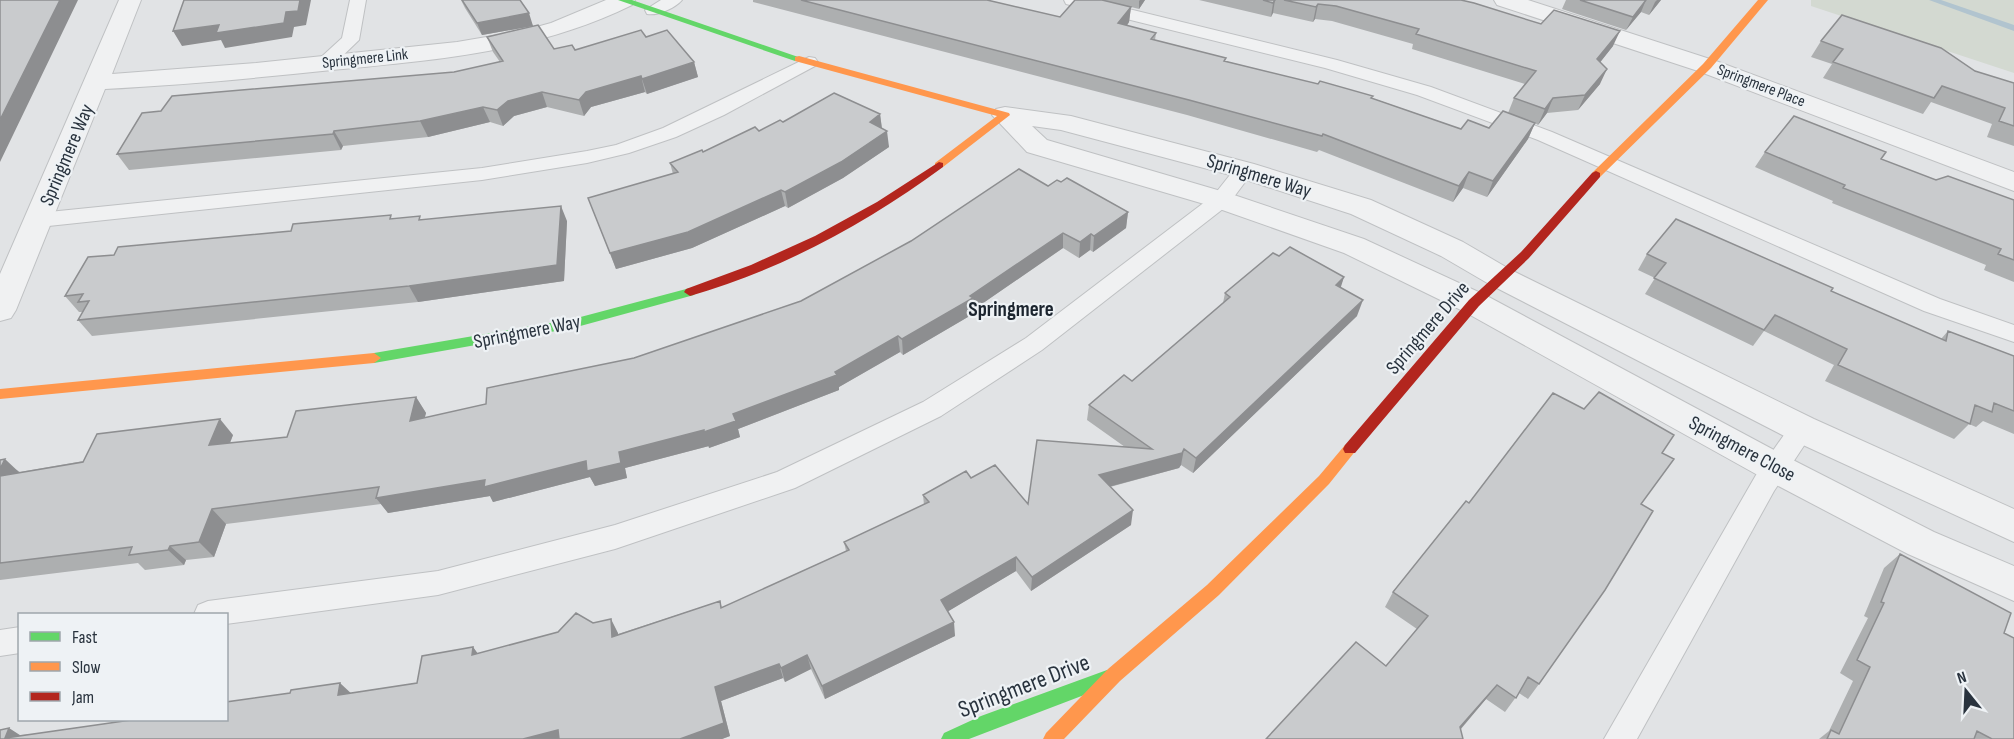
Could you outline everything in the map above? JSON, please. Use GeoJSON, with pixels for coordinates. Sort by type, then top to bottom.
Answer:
{"type":"FeatureCollection","features":[{"type":"Feature","properties":{"kind":"street","name":"Springmere Way"},"geometry":{"type":"LineString","coordinates":[[0,310],[130,0]]}},
{"type":"Feature","properties":{"kind":"street","name":"Springmere Way"},"geometry":{"type":"LineString","coordinates":[[623,0],[809,62],[1005,115],[1062,122],[1244,170],[1361,207],[1452,249],[1500,277]]}},
{"type":"Feature","properties":{"kind":"street","name":"Springmere Link"},"geometry":{"type":"LineString","coordinates":[[97,82],[174,78],[462,49],[536,36],[596,16],[623,0]]}},
{"type":"Feature","properties":{"kind":"street","name":"Springmere Place"},"geometry":{"type":"LineString","coordinates":[[1505,0],[1707,66],[2014,182]]}},
{"type":"Feature","properties":{"kind":"street","name":"Springmere Drive"},"geometry":{"type":"LineString","coordinates":[[1052,739],[1114,675],[1212,590],[1324,480],[1474,303],[1525,255],[1607,164],[1707,66],[1763,0]]}},
{"type":"Feature","properties":{"kind":"street","name":"Springmere Way"},"geometry":{"type":"LineString","coordinates":[[1005,115],[1037,146],[1221,200],[1354,246],[1474,303]]}},
{"type":"Feature","properties":{"kind":"street","name":"Springmere Way"},"geometry":{"type":"LineString","coordinates":[[0,394],[369,359],[507,337],[645,307],[742,275],[835,230],[919,180],[1005,115]]}},
{"type":"Feature","properties":{"kind":"street"},"geometry":{"type":"LineString","coordinates":[[1500,277],[1802,429],[2014,526]]}},
{"type":"Feature","properties":{"kind":"street","name":"Springmere Close"},"geometry":{"type":"LineString","coordinates":[[1474,303],[1776,468],[1921,543],[2014,584]]}},
{"type":"Feature","properties":{"kind":"street","name":"Springmere Drive"},"geometry":{"type":"LineString","coordinates":[[950,739],[981,724],[1114,675]]}},
{"type":"Feature","properties":{"kind":"lane"},"geometry":{"type":"LineString","coordinates":[[325,63],[350,40],[358,0]]}},
{"type":"Feature","properties":{"kind":"lane"},"geometry":{"type":"LineString","coordinates":[[653,10],[674,0]]}},
{"type":"Feature","properties":{"kind":"lane"},"geometry":{"type":"LineString","coordinates":[[1072,0],[1331,64],[1424,91],[1545,136],[1932,305],[2014,334]]}},
{"type":"Feature","properties":{"kind":"lane"},"geometry":{"type":"LineString","coordinates":[[39,220],[552,165],[623,148],[665,134],[756,91],[809,62]]}},
{"type":"Feature","properties":{"kind":"lane"},"geometry":{"type":"LineString","coordinates":[[222,613],[438,583],[615,537],[786,480],[942,403],[1034,344],[1221,200],[1244,170]]}},
{"type":"Feature","properties":{"kind":"lane"},"geometry":{"type":"LineString","coordinates":[[1620,739],[1765,483],[1802,429]]}},
{"type":"Feature","properties":{"kind":"lane"},"geometry":{"type":"LineString","coordinates":[[0,643],[18,640]]}},
{"type":"Feature","properties":{"kind":"shaded area"},"geometry":{"type":"Polygon","coordinates":[[[1811,0],[2014,0],[2014,73],[1811,6],[1811,0]]]}},
{"type":"Feature","properties":{"kind":"building"},"geometry":{"type":"Polygon","coordinates":[[[0,0],[60,0],[0,120],[0,0]]]}},
{"type":"Feature","properties":{"kind":"building"},"geometry":{"type":"Polygon","coordinates":[[[184,0],[300,0],[298,11],[286,12],[284,23],[216,33],[219,25],[173,31],[184,0]]]}},
{"type":"Feature","properties":{"kind":"building"},"geometry":{"type":"Polygon","coordinates":[[[462,0],[520,0],[529,13],[477,23],[462,0]]]}},
{"type":"Feature","properties":{"kind":"building"},"geometry":{"type":"Polygon","coordinates":[[[801,0],[987,0],[1060,17],[1075,0],[1102,0],[1131,7],[1118,23],[1156,33],[1151,39],[1226,58],[1224,61],[1318,84],[1320,81],[1373,96],[1371,98],[1461,129],[1468,120],[1489,128],[1503,111],[1535,123],[1493,181],[1469,172],[1459,186],[1323,134],[1322,136],[801,0]]]}},
{"type":"Feature","properties":{"kind":"building"},"geometry":{"type":"Polygon","coordinates":[[[1284,0],[1461,0],[1541,24],[1554,10],[1620,31],[1597,59],[1607,69],[1585,95],[1553,98],[1545,109],[1514,98],[1536,71],[1416,34],[1419,29],[1336,6],[1318,4],[1316,7],[1284,0]]]}},
{"type":"Feature","properties":{"kind":"building"},"geometry":{"type":"Polygon","coordinates":[[[1580,0],[1646,0],[1633,17],[1580,0]]]}},
{"type":"Feature","properties":{"kind":"building"},"geometry":{"type":"Polygon","coordinates":[[[1842,15],[1941,48],[1975,71],[2014,83],[2014,126],[1999,121],[2005,108],[1942,86],[1934,98],[1833,62],[1843,49],[1821,41],[1842,15]]]}},
{"type":"Feature","properties":{"kind":"building"},"geometry":{"type":"Polygon","coordinates":[[[538,25],[554,49],[572,45],[575,50],[641,30],[646,37],[667,30],[694,62],[642,79],[641,76],[586,92],[579,100],[542,92],[508,101],[497,110],[483,107],[420,121],[334,131],[333,134],[117,154],[142,113],[161,111],[172,96],[454,72],[503,61],[487,37],[538,25]]]}},
{"type":"Feature","properties":{"kind":"building"},"geometry":{"type":"Polygon","coordinates":[[[834,93],[880,114],[870,122],[887,131],[841,162],[785,192],[781,190],[688,232],[610,253],[588,198],[678,172],[670,163],[702,150],[703,152],[755,127],[759,131],[780,120],[783,122],[834,93]]]}},
{"type":"Feature","properties":{"kind":"building"},"geometry":{"type":"Polygon","coordinates":[[[1794,116],[1886,152],[1881,159],[1936,180],[1948,176],[2014,200],[2014,260],[1998,254],[2001,249],[1843,188],[1845,185],[1765,152],[1794,116]]]}},
{"type":"Feature","properties":{"kind":"building"},"geometry":{"type":"Polygon","coordinates":[[[1019,169],[1048,186],[1057,180],[1061,182],[1067,178],[1128,212],[1094,236],[1091,234],[1080,242],[1063,233],[970,296],[973,298],[902,339],[898,336],[835,372],[837,375],[733,414],[736,421],[704,432],[704,430],[619,452],[621,463],[587,471],[586,461],[484,487],[485,480],[376,498],[379,487],[212,509],[199,542],[170,546],[168,550],[129,555],[132,547],[0,563],[0,476],[83,462],[97,434],[220,419],[209,445],[287,437],[296,411],[416,397],[410,421],[486,404],[487,388],[634,358],[801,301],[911,241],[1019,169]]]}},
{"type":"Feature","properties":{"kind":"building"},"geometry":{"type":"Polygon","coordinates":[[[561,206],[557,265],[409,286],[78,320],[89,301],[78,302],[83,294],[65,296],[88,257],[114,255],[118,247],[291,231],[293,224],[391,215],[390,219],[420,216],[419,220],[561,206]]]}},
{"type":"Feature","properties":{"kind":"building"},"geometry":{"type":"Polygon","coordinates":[[[1676,219],[1946,341],[1948,331],[2014,356],[2014,411],[1994,403],[1992,412],[1975,405],[1970,424],[1838,365],[1847,349],[1775,315],[1764,330],[1654,278],[1666,263],[1647,254],[1676,219]]]}},
{"type":"Feature","properties":{"kind":"building"},"geometry":{"type":"Polygon","coordinates":[[[1290,247],[1344,277],[1336,285],[1363,300],[1196,458],[1184,449],[1182,453],[1099,475],[1133,510],[1032,577],[1016,557],[941,600],[954,622],[822,686],[807,655],[781,668],[779,664],[715,687],[724,723],[680,739],[559,739],[558,730],[523,739],[0,739],[0,730],[9,728],[5,738],[124,721],[228,721],[228,702],[340,683],[338,695],[417,683],[422,656],[473,647],[472,655],[558,632],[576,613],[593,623],[611,619],[612,637],[720,601],[721,608],[849,550],[844,542],[929,502],[923,495],[966,471],[971,478],[995,465],[1028,504],[1037,440],[1152,449],[1089,405],[1124,375],[1132,381],[1230,297],[1225,293],[1273,253],[1279,256],[1290,247]]]}},
{"type":"Feature","properties":{"kind":"building"},"geometry":{"type":"Polygon","coordinates":[[[1599,392],[1674,435],[1662,453],[1674,459],[1641,504],[1653,511],[1605,590],[1539,684],[1528,677],[1516,698],[1497,685],[1460,727],[1463,739],[1266,739],[1356,642],[1386,666],[1428,616],[1393,592],[1466,501],[1469,503],[1553,393],[1584,409],[1599,392]]]}},
{"type":"Feature","properties":{"kind":"building"},"geometry":{"type":"Polygon","coordinates":[[[1900,554],[2011,613],[2004,633],[2014,638],[2014,739],[1992,739],[1977,731],[1974,739],[1827,739],[1831,730],[1839,734],[1870,667],[1857,660],[1884,603],[1881,602],[1900,554]]]}},
{"type":"Feature","properties":{"kind":"waterway"},"geometry":{"type":"LineString","coordinates":[[1933,0],[2014,28]]}},
{"type":"Feature","properties":{"kind":"traffic: fast"},"geometry":{"type":"LineString","coordinates":[[623,0],[799,59]]}},
{"type":"Feature","properties":{"kind":"traffic: fast"},"geometry":{"type":"LineString","coordinates":[[374,358],[494,339],[573,323],[690,292]]}},
{"type":"Feature","properties":{"kind":"traffic: fast"},"geometry":{"type":"LineString","coordinates":[[950,739],[981,724],[1107,678]]}},
{"type":"Feature","properties":{"kind":"traffic: slow"},"geometry":{"type":"LineString","coordinates":[[1596,175],[1707,66],[1763,0]]}},
{"type":"Feature","properties":{"kind":"traffic: slow"},"geometry":{"type":"LineString","coordinates":[[799,59],[1005,115],[939,165]]}},
{"type":"Feature","properties":{"kind":"traffic: slow"},"geometry":{"type":"LineString","coordinates":[[0,394],[374,358]]}},
{"type":"Feature","properties":{"kind":"traffic: slow"},"geometry":{"type":"LineString","coordinates":[[1052,739],[1114,675],[1213,590],[1324,480],[1350,449]]}},
{"type":"Feature","properties":{"kind":"traffic: jam"},"geometry":{"type":"LineString","coordinates":[[690,292],[756,268],[820,239],[881,204],[939,165]]}},
{"type":"Feature","properties":{"kind":"traffic: jam"},"geometry":{"type":"LineString","coordinates":[[1350,449],[1474,303],[1525,255],[1596,175]]}},
{"type":"Feature","properties":{"kind":"district","name":"Springmere"},"geometry":{"type":"Point","coordinates":[1011,309]}}]}
